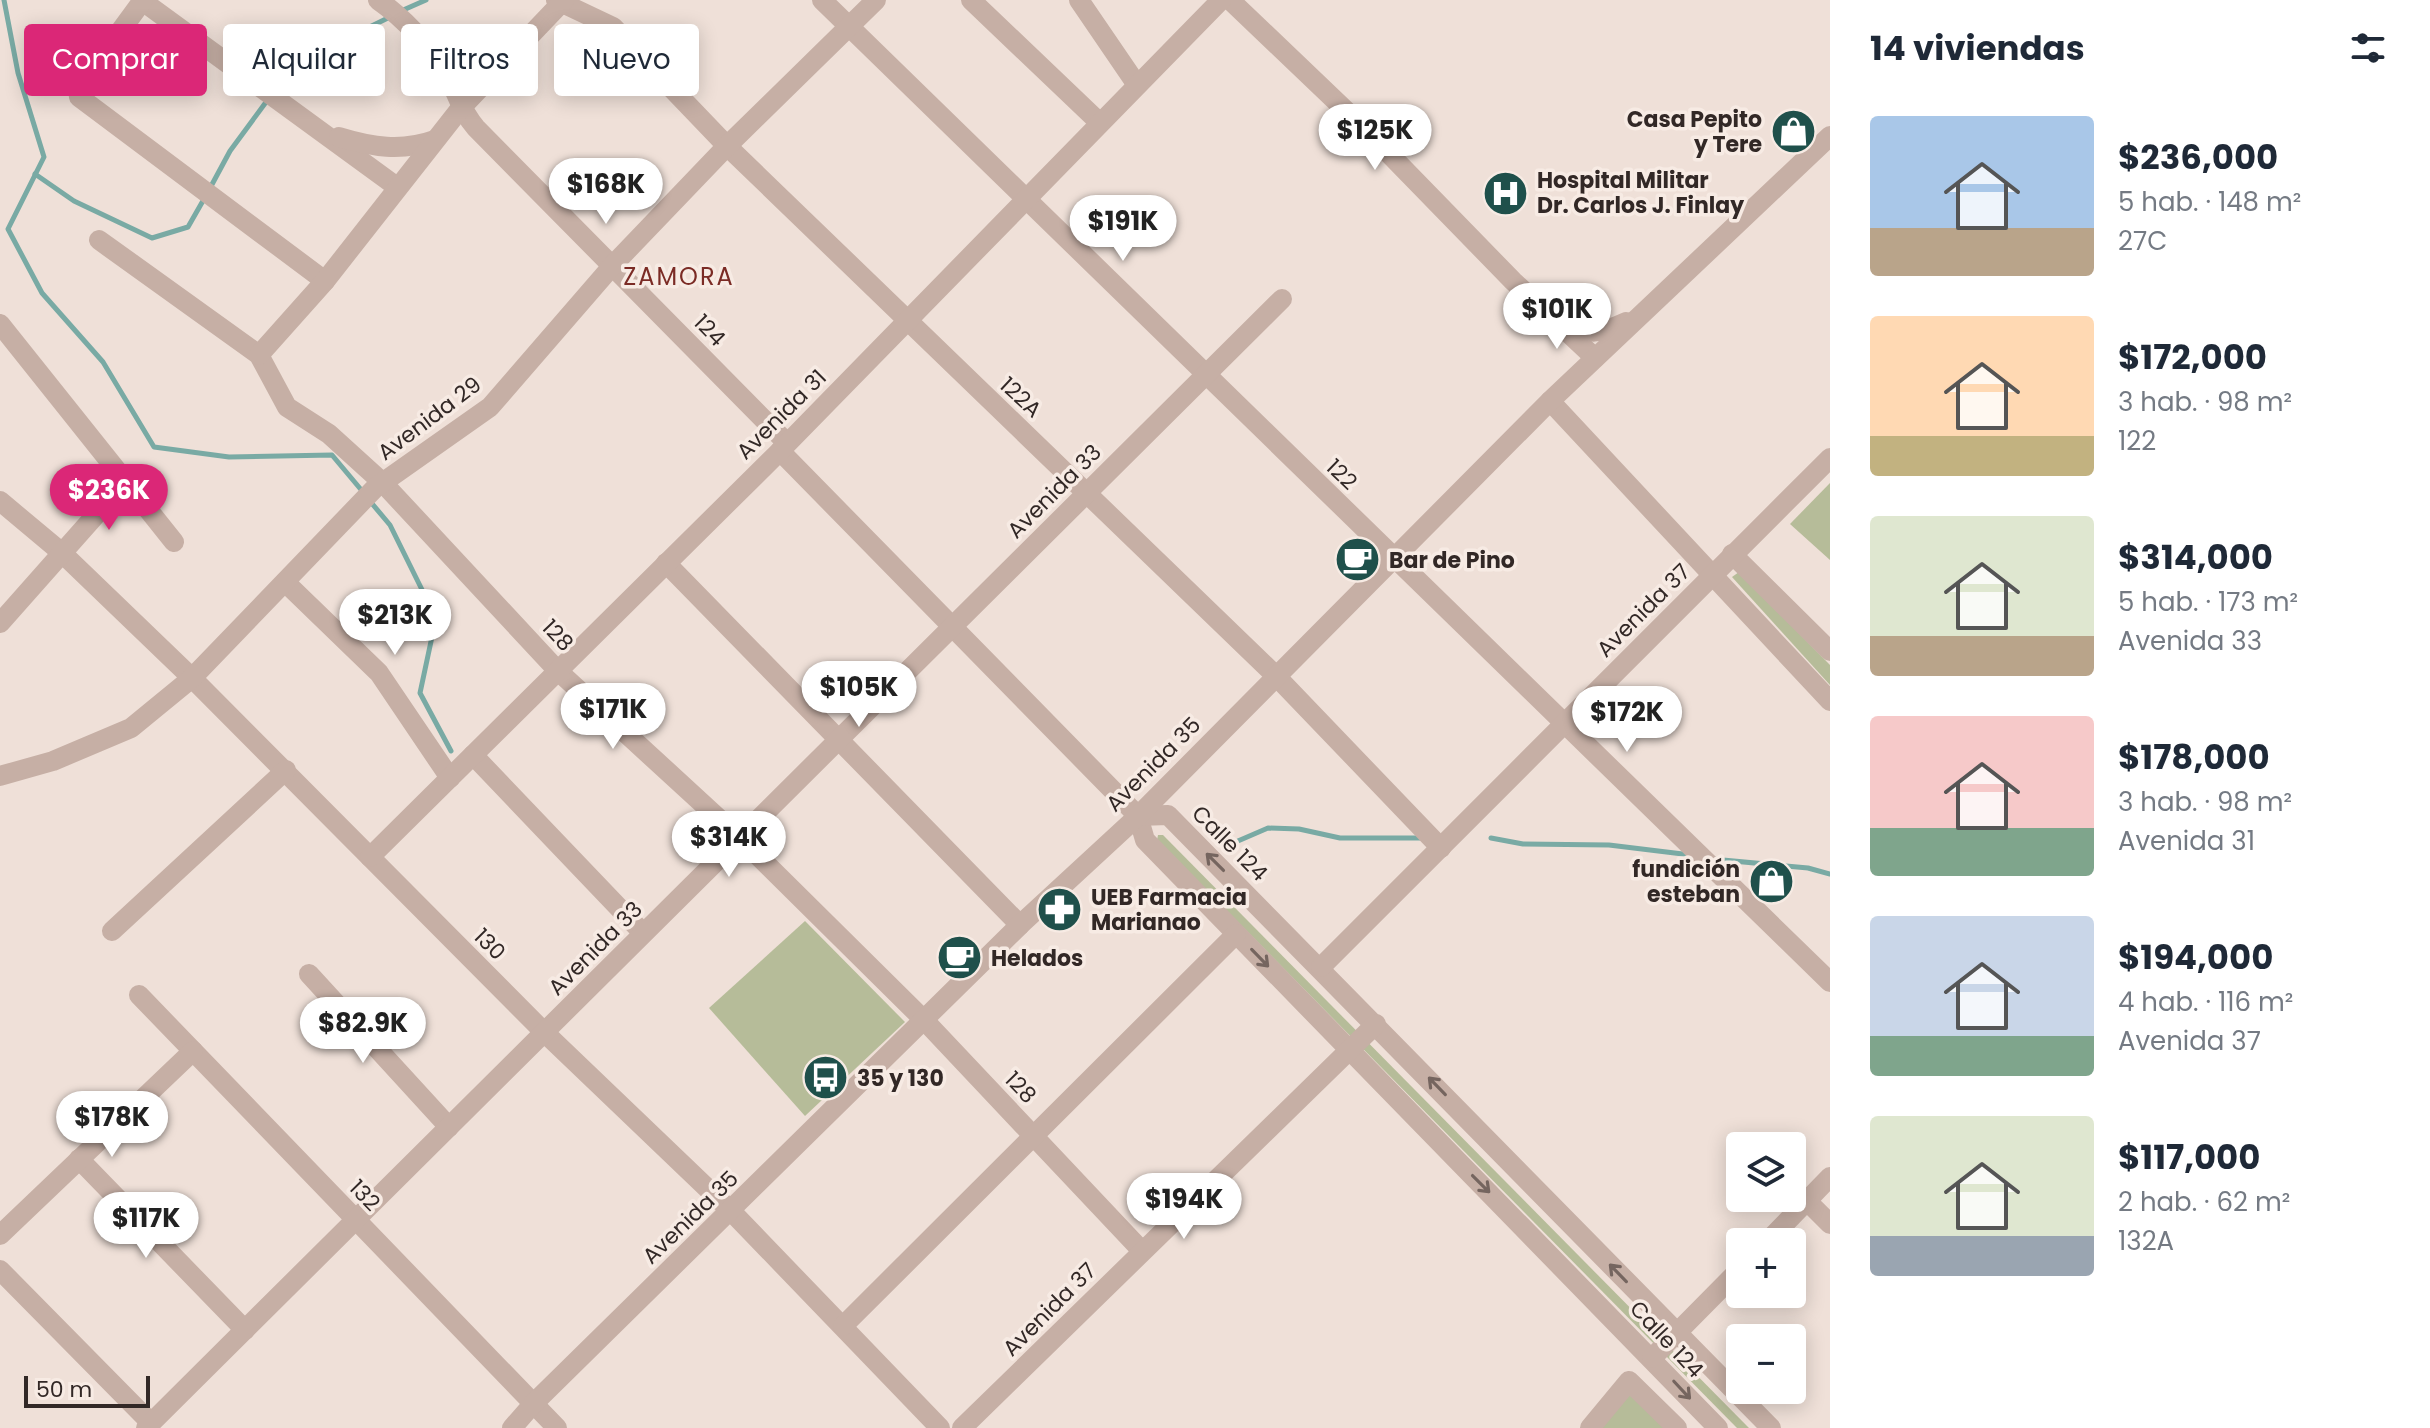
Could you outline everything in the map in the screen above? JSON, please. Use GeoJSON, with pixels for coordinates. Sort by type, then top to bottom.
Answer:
{"type":"FeatureCollection","features":[{"type":"Feature","properties":{"kind":"street"},"geometry":{"type":"LineString","coordinates":[[325,281],[78,93],[142,0],[397,187]]}},
{"type":"Feature","properties":{"kind":"street","name":"122"},"geometry":{"type":"LineString","coordinates":[[822,0],[1830,982]]}},
{"type":"Feature","properties":{"kind":"street","name":"Avenida 29"},"geometry":{"type":"LineString","coordinates":[[0,776],[53,761],[131,728],[192,678],[373,490],[490,407],[613,265],[727,146],[876,0]]}},
{"type":"Feature","properties":{"kind":"street"},"geometry":{"type":"LineString","coordinates":[[971,0],[1100,123]]}},
{"type":"Feature","properties":{"kind":"street"},"geometry":{"type":"LineString","coordinates":[[1079,0],[1137,85]]}},
{"type":"Feature","properties":{"kind":"street","name":"Avenida 31"},"geometry":{"type":"LineString","coordinates":[[370,857],[783,447],[1221,0]]}},
{"type":"Feature","properties":{"kind":"street"},"geometry":{"type":"LineString","coordinates":[[1230,0],[1363,127],[1513,281],[1595,358]]}},
{"type":"Feature","properties":{"kind":"street"},"geometry":{"type":"LineString","coordinates":[[259,355],[325,281],[460,109],[560,1]]}},
{"type":"Feature","properties":{"kind":"street","name":"122A"},"geometry":{"type":"LineString","coordinates":[[560,1],[613,27],[727,146],[1275,675],[1441,848]]}},
{"type":"Feature","properties":{"kind":"street","name":"124"},"geometry":{"type":"LineString","coordinates":[[382,3],[409,26],[447,75],[460,109],[613,265],[952,627],[1138,816]]}},
{"type":"Feature","properties":{"kind":"street"},"geometry":{"type":"LineString","coordinates":[[327,134],[379,149],[419,146],[435,140]]}},
{"type":"Feature","properties":{"kind":"street","name":"Avenida 35"},"geometry":{"type":"LineString","coordinates":[[512,1428],[1020,925],[1138,816],[1550,401],[1827,145]]}},
{"type":"Feature","properties":{"kind":"street","name":"128"},"geometry":{"type":"LineString","coordinates":[[99,240],[259,355],[287,407],[329,434],[373,490],[558,671],[740,838],[924,1020],[1142,1251]]}},
{"type":"Feature","properties":{"kind":"street","name":"Avenida 33"},"geometry":{"type":"LineString","coordinates":[[149,1425],[1282,299]]}},
{"type":"Feature","properties":{"kind":"street"},"geometry":{"type":"LineString","coordinates":[[1549,312],[1576,328],[1602,333],[1641,315]]}},
{"type":"Feature","properties":{"kind":"street"},"geometry":{"type":"LineString","coordinates":[[0,324],[174,542]]}},
{"type":"Feature","properties":{"kind":"street"},"geometry":{"type":"LineString","coordinates":[[1550,401],[1830,701]]}},
{"type":"Feature","properties":{"kind":"street","name":"Avenida 37"},"geometry":{"type":"LineString","coordinates":[[1321,967],[1830,458]]}},
{"type":"Feature","properties":{"kind":"street"},"geometry":{"type":"LineString","coordinates":[[0,623],[125,482]]}},
{"type":"Feature","properties":{"kind":"street","name":"130"},"geometry":{"type":"LineString","coordinates":[[0,501],[61,552],[286,770],[544,1032],[731,1211],[940,1428]]}},
{"type":"Feature","properties":{"kind":"street"},"geometry":{"type":"LineString","coordinates":[[1732,554],[1830,651]]}},
{"type":"Feature","properties":{"kind":"street"},"geometry":{"type":"LineString","coordinates":[[666,563],[1020,925]]}},
{"type":"Feature","properties":{"kind":"street"},"geometry":{"type":"LineString","coordinates":[[285,582],[379,673],[450,778]]}},
{"type":"Feature","properties":{"kind":"street"},"geometry":{"type":"LineString","coordinates":[[473,755],[643,933]]}},
{"type":"Feature","properties":{"kind":"street"},"geometry":{"type":"LineString","coordinates":[[112,931],[286,770]]}},
{"type":"Feature","properties":{"kind":"street","name":"Calle 124"},"geometry":{"type":"LineString","coordinates":[[1718,1428],[1145,840],[1138,816],[1168,815],[1321,967],[1771,1428]]}},
{"type":"Feature","properties":{"kind":"street"},"geometry":{"type":"LineString","coordinates":[[843,1326],[1236,934]]}},
{"type":"Feature","properties":{"kind":"street"},"geometry":{"type":"LineString","coordinates":[[309,974],[449,1127]]}},
{"type":"Feature","properties":{"kind":"street","name":"132"},"geometry":{"type":"LineString","coordinates":[[139,995],[557,1428]]}},
{"type":"Feature","properties":{"kind":"street","name":"Avenida 37"},"geometry":{"type":"LineString","coordinates":[[962,1428],[1376,1024]]}},
{"type":"Feature","properties":{"kind":"street"},"geometry":{"type":"LineString","coordinates":[[0,1235],[193,1051]]}},
{"type":"Feature","properties":{"kind":"street"},"geometry":{"type":"LineString","coordinates":[[79,1159],[245,1330]]}},
{"type":"Feature","properties":{"kind":"street"},"geometry":{"type":"LineString","coordinates":[[1781,1228],[1830,1177]]}},
{"type":"Feature","properties":{"kind":"street"},"geometry":{"type":"LineString","coordinates":[[1807,1201],[1830,1224]]}},
{"type":"Feature","properties":{"kind":"street"},"geometry":{"type":"LineString","coordinates":[[0,1270],[149,1425]]}},
{"type":"Feature","properties":{"kind":"street"},"geometry":{"type":"LineString","coordinates":[[1652,1358],[1726,1283]]}},
{"type":"Feature","properties":{"kind":"street"},"geometry":{"type":"LineString","coordinates":[[1590,1428],[1629,1381],[1677,1428]]}},
{"type":"Feature","properties":{"kind":"green space"},"geometry":{"type":"Polygon","coordinates":[[[1830,483],[1830,560],[1790,524],[1830,483]]]}},
{"type":"Feature","properties":{"kind":"green space"},"geometry":{"type":"Polygon","coordinates":[[[1739,572],[1830,665],[1830,685],[1732,577],[1739,572]]]}},
{"type":"Feature","properties":{"kind":"green space"},"geometry":{"type":"Polygon","coordinates":[[[1158,835],[1163,835],[1749,1428],[1737,1428],[1157,840],[1158,835]]]}},
{"type":"Feature","properties":{"kind":"green space"},"geometry":{"type":"Polygon","coordinates":[[[805,921],[905,1022],[805,1116],[709,1008],[805,921]]]}},
{"type":"Feature","properties":{"kind":"green space"},"geometry":{"type":"Polygon","coordinates":[[[1637,1382],[1685,1428],[1594,1428],[1637,1382]]]}},
{"type":"Feature","properties":{"kind":"waterway"},"geometry":{"type":"LineString","coordinates":[[4,0],[18,73],[44,157],[8,229],[42,293],[103,362],[154,447],[229,457],[332,455],[363,492]]}},
{"type":"Feature","properties":{"kind":"waterway"},"geometry":{"type":"LineString","coordinates":[[401,11],[426,0]]}},
{"type":"Feature","properties":{"kind":"waterway"},"geometry":{"type":"LineString","coordinates":[[376,24],[392,16]]}},
{"type":"Feature","properties":{"kind":"waterway"},"geometry":{"type":"LineString","coordinates":[[209,190],[230,151],[269,98]]}},
{"type":"Feature","properties":{"kind":"waterway"},"geometry":{"type":"LineString","coordinates":[[35,174],[74,201],[152,238],[188,227],[204,199]]}},
{"type":"Feature","properties":{"kind":"waterway"},"geometry":{"type":"LineString","coordinates":[[369,500],[390,525],[436,618],[420,693],[451,751]]}},
{"type":"Feature","properties":{"kind":"waterway"},"geometry":{"type":"LineString","coordinates":[[1224,847],[1268,828],[1299,829],[1340,838],[1420,838]]}},
{"type":"Feature","properties":{"kind":"waterway"},"geometry":{"type":"LineString","coordinates":[[1491,838],[1523,844],[1609,845],[1691,855]]}},
{"type":"Feature","properties":{"kind":"waterway"},"geometry":{"type":"LineString","coordinates":[[1712,859],[1808,868],[1830,874]]}},
{"type":"Feature","properties":{"kind":"place","name":"Casa Pepito y Tere"},"geometry":{"type":"Point","coordinates":[1793,132]}},
{"type":"Feature","properties":{"kind":"place","name":"Hospital Militar Dr. Carlos J. Finlay"},"geometry":{"type":"Point","coordinates":[1506,193]}},
{"type":"Feature","properties":{"kind":"place","name":"Bar de Pino"},"geometry":{"type":"Point","coordinates":[1358,560]}},
{"type":"Feature","properties":{"kind":"place","name":"fundición esteban"},"geometry":{"type":"Point","coordinates":[1771,882]}},
{"type":"Feature","properties":{"kind":"place","name":"UEB Farmacia Marianao"},"geometry":{"type":"Point","coordinates":[1060,910]}},
{"type":"Feature","properties":{"kind":"place","name":"Helados"},"geometry":{"type":"Point","coordinates":[960,958]}},
{"type":"Feature","properties":{"kind":"place","name":"35 y 130"},"geometry":{"type":"Point","coordinates":[826,1078]}},
{"type":"Feature","properties":{"kind":"district","name":"ZAMORA"},"geometry":{"type":"Point","coordinates":[679,277]}}]}
